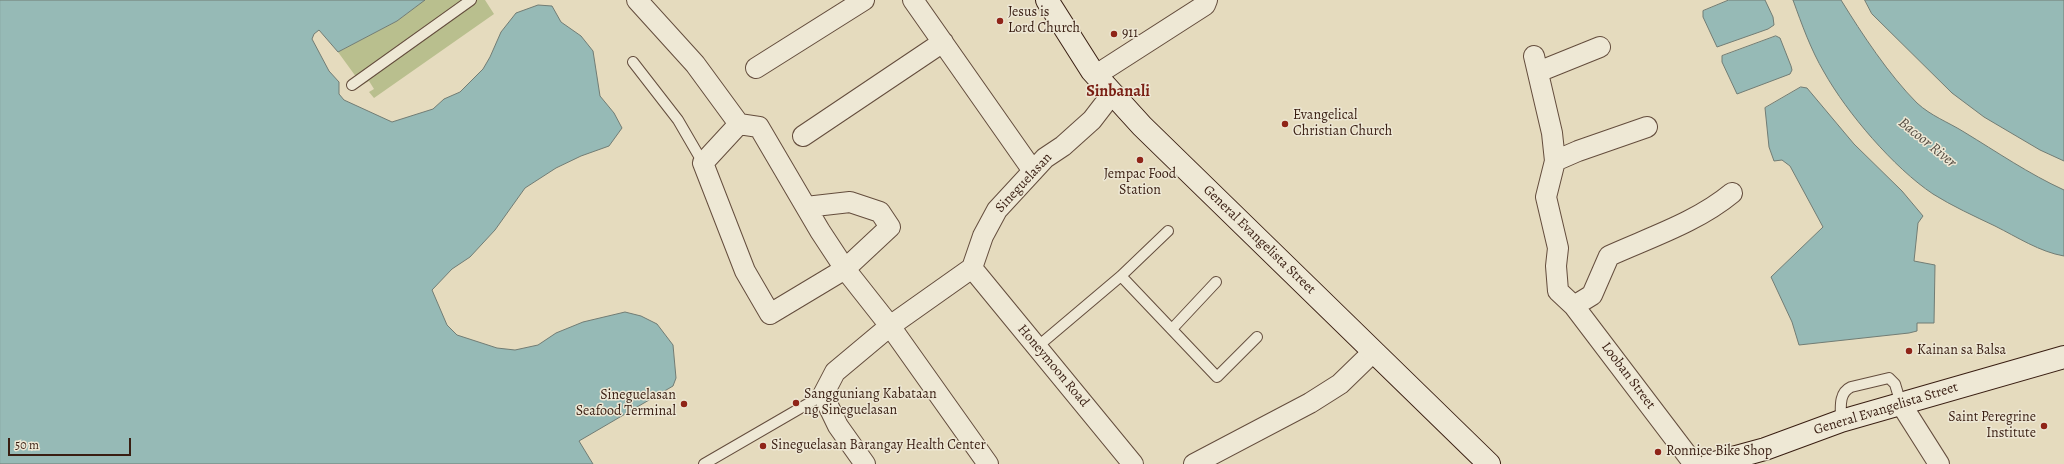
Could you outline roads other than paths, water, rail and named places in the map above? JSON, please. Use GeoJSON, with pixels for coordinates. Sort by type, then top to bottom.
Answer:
{"type":"FeatureCollection","features":[{"type":"Feature","properties":{"kind":"main road","name":"General Evangelista Street"},"geometry":{"type":"LineString","coordinates":[[1047,0],[1096,76],[1142,126],[1489,464]]}},
{"type":"Feature","properties":{"kind":"main road","name":"General Evangelista Street"},"geometry":{"type":"LineString","coordinates":[[1710,464],[1765,449],[1841,421],[2064,358]]}},
{"type":"Feature","properties":{"kind":"street"},"geometry":{"type":"LineString","coordinates":[[637,0],[695,64],[740,124],[759,127],[806,207],[845,269],[890,326],[988,464]]}},
{"type":"Feature","properties":{"kind":"street"},"geometry":{"type":"LineString","coordinates":[[756,68],[864,0]]}},
{"type":"Feature","properties":{"kind":"street"},"geometry":{"type":"LineString","coordinates":[[913,0],[1033,171]]}},
{"type":"Feature","properties":{"kind":"street"},"geometry":{"type":"LineString","coordinates":[[1096,76],[1205,5],[1207,0]]}},
{"type":"Feature","properties":{"kind":"street"},"geometry":{"type":"LineString","coordinates":[[803,136],[943,42]]}},
{"type":"Feature","properties":{"kind":"street"},"geometry":{"type":"LineString","coordinates":[[1600,47],[1536,64],[1552,133],[1555,161],[1578,151],[1647,127]]}},
{"type":"Feature","properties":{"kind":"street","name":"Sineguelasan"},"geometry":{"type":"LineString","coordinates":[[972,268],[983,236],[997,210],[1045,158],[1063,146],[1092,120],[1112,94]]}},
{"type":"Feature","properties":{"kind":"street"},"geometry":{"type":"LineString","coordinates":[[740,124],[703,163],[745,271],[770,314],[845,269],[890,228],[880,212],[850,202],[806,207]]}},
{"type":"Feature","properties":{"kind":"street","name":"Looban Street"},"geometry":{"type":"LineString","coordinates":[[1555,161],[1546,197],[1558,248],[1556,266],[1558,291],[1574,306],[1694,464]]}},
{"type":"Feature","properties":{"kind":"street"},"geometry":{"type":"LineString","coordinates":[[1574,306],[1592,295],[1609,256],[1685,222],[1722,202],[1732,193]]}},
{"type":"Feature","properties":{"kind":"street"},"geometry":{"type":"LineString","coordinates":[[865,464],[838,426],[823,395],[835,372],[890,326],[972,268]]}},
{"type":"Feature","properties":{"kind":"street","name":"Honeymoon Road"},"geometry":{"type":"LineString","coordinates":[[972,268],[1133,464]]}},
{"type":"Feature","properties":{"kind":"street"},"geometry":{"type":"LineString","coordinates":[[1194,464],[1310,403],[1340,384],[1373,352]]}},
{"type":"Feature","properties":{"kind":"street"},"geometry":{"type":"LineString","coordinates":[[1901,404],[1939,464]]}},
{"type":"Feature","properties":{"kind":"lane"},"geometry":{"type":"LineString","coordinates":[[352,85],[471,0]]}},
{"type":"Feature","properties":{"kind":"lane"},"geometry":{"type":"LineString","coordinates":[[632,62],[678,120],[703,163]]}},
{"type":"Feature","properties":{"kind":"lane"},"geometry":{"type":"LineString","coordinates":[[1037,347],[1121,276],[1168,231]]}},
{"type":"Feature","properties":{"kind":"lane"},"geometry":{"type":"LineString","coordinates":[[1121,276],[1217,377],[1257,337]]}},
{"type":"Feature","properties":{"kind":"lane"},"geometry":{"type":"LineString","coordinates":[[1172,329],[1216,282]]}},
{"type":"Feature","properties":{"kind":"lane"},"geometry":{"type":"LineString","coordinates":[[1841,421],[1841,398],[1846,389],[1851,387],[1889,378],[1895,384],[1901,404]]}},
{"type":"Feature","properties":{"kind":"lane"},"geometry":{"type":"LineString","coordinates":[[704,464],[823,395]]}},
{"type":"Feature","properties":{"kind":"water"},"geometry":{"type":"Polygon","coordinates":[[[0,0],[425,0],[397,21],[338,52],[319,30],[314,34],[312,39],[329,71],[339,82],[339,94],[344,100],[392,122],[433,109],[444,99],[460,92],[483,69],[501,32],[516,13],[538,5],[552,6],[561,22],[581,36],[593,51],[600,96],[614,113],[622,128],[609,146],[581,156],[556,168],[525,188],[495,230],[470,257],[452,269],[432,290],[447,325],[457,335],[497,348],[515,350],[538,345],[556,333],[583,322],[625,312],[641,316],[657,324],[673,345],[676,378],[673,386],[579,441],[593,464],[0,464],[0,0]]]}},
{"type":"Feature","properties":{"kind":"water"},"geometry":{"type":"Polygon","coordinates":[[[1729,0],[1765,0],[1773,17],[1774,25],[1768,29],[1717,47],[1703,17],[1703,11],[1729,0]]]}},
{"type":"Feature","properties":{"kind":"water","name":"Bacoor River"},"geometry":{"type":"Polygon","coordinates":[[[1793,0],[1841,0],[1886,67],[1922,108],[2026,170],[2064,190],[2064,256],[2037,248],[1948,203],[1918,183],[1887,155],[1845,105],[1824,72],[1803,28],[1793,0]]]}},
{"type":"Feature","properties":{"kind":"water"},"geometry":{"type":"Polygon","coordinates":[[[1865,0],[2064,0],[2064,161],[2040,150],[1984,117],[1952,93],[1872,14],[1865,0]]]}},
{"type":"Feature","properties":{"kind":"water"},"geometry":{"type":"Polygon","coordinates":[[[1776,36],[1780,38],[1791,66],[1792,70],[1790,74],[1737,94],[1722,62],[1722,56],[1776,36]]]}},
{"type":"Feature","properties":{"kind":"water"},"geometry":{"type":"Polygon","coordinates":[[[1801,87],[1807,88],[1854,144],[1902,191],[1923,216],[1918,223],[1914,261],[1935,265],[1934,323],[1917,323],[1917,331],[1909,333],[1799,345],[1792,322],[1771,277],[1823,227],[1790,166],[1782,160],[1774,161],[1769,147],[1765,108],[1801,87]]]}},
{"type":"Feature","properties":{"kind":"place","name":"Jesus is Lord Church"},"geometry":{"type":"Point","coordinates":[1000,21]}},
{"type":"Feature","properties":{"kind":"place","name":"911"},"geometry":{"type":"Point","coordinates":[1114,34]}},
{"type":"Feature","properties":{"kind":"place","name":"Evangelical Christian Church"},"geometry":{"type":"Point","coordinates":[1285,124]}},
{"type":"Feature","properties":{"kind":"place","name":"Jempac Food Station"},"geometry":{"type":"Point","coordinates":[1140,160]}},
{"type":"Feature","properties":{"kind":"place","name":"Kainan sa Balsa"},"geometry":{"type":"Point","coordinates":[1909,351]}},
{"type":"Feature","properties":{"kind":"place","name":"Sangguniang Kabataan ng Sineguelasan"},"geometry":{"type":"Point","coordinates":[796,403]}},
{"type":"Feature","properties":{"kind":"place","name":"Sineguelasan Seafood Terminal"},"geometry":{"type":"Point","coordinates":[684,404]}},
{"type":"Feature","properties":{"kind":"place","name":"Saint Peregrine Institute"},"geometry":{"type":"Point","coordinates":[2044,426]}},
{"type":"Feature","properties":{"kind":"place","name":"Sineguelasan Barangay Health Center"},"geometry":{"type":"Point","coordinates":[763,446]}},
{"type":"Feature","properties":{"kind":"place","name":"Ronnice Bike Shop"},"geometry":{"type":"Point","coordinates":[1658,452]}},
{"type":"Feature","properties":{"kind":"district","name":"Sinbanali"},"geometry":{"type":"Point","coordinates":[1118,92]}}]}
